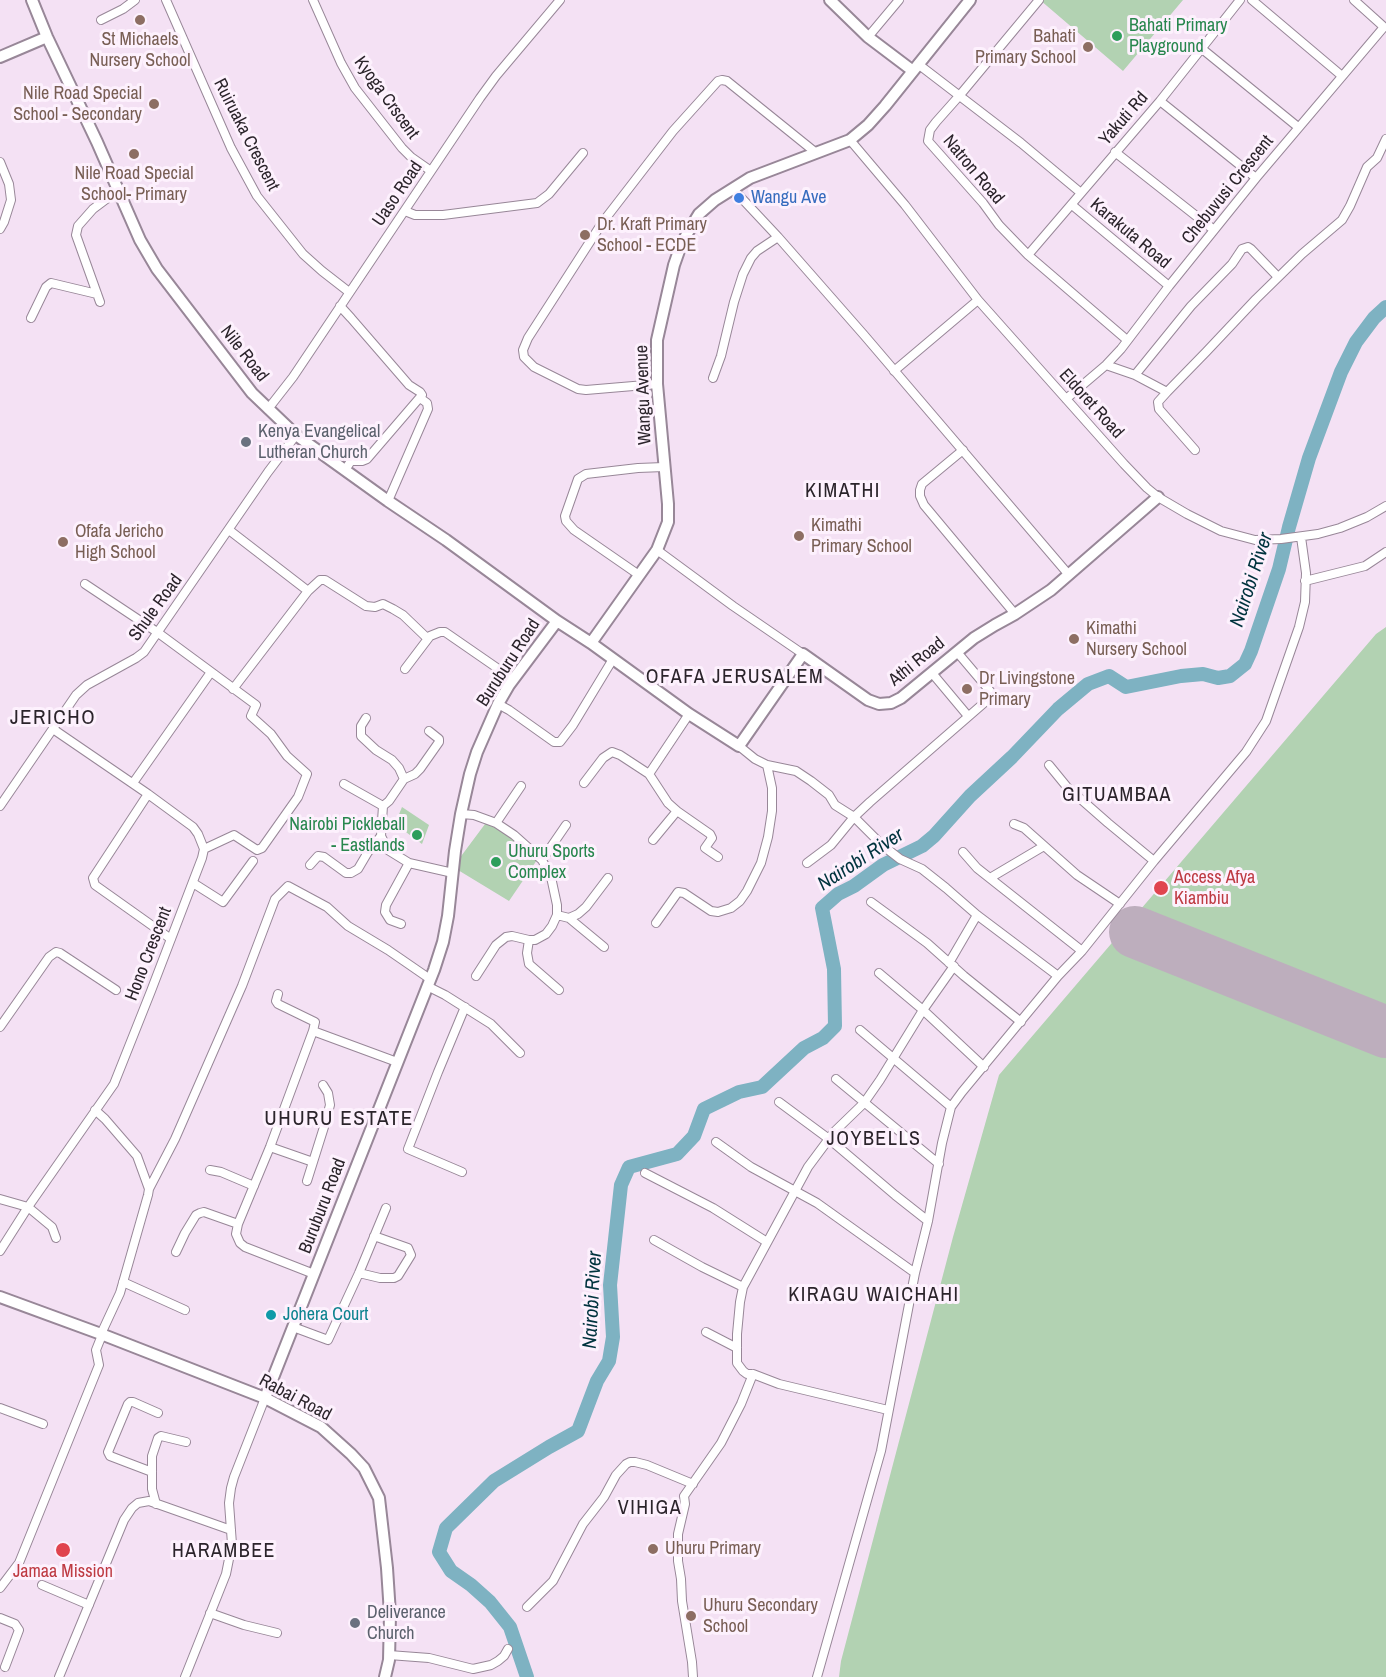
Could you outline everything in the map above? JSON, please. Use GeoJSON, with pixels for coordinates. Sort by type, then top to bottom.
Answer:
{"type":"FeatureCollection","features":[{"type":"Feature","properties":{"kind":"street","name":"Nile Road"},"geometry":{"type":"LineString","coordinates":[[32,0],[140,240],[157,269],[252,393],[296,435],[689,714],[739,747]]}},
{"type":"Feature","properties":{"kind":"street"},"geometry":{"type":"LineString","coordinates":[[101,20],[135,0]]}},
{"type":"Feature","properties":{"kind":"street","name":"Ruiruaka Crescent"},"geometry":{"type":"LineString","coordinates":[[166,0],[231,148],[257,196],[303,254],[349,292]]}},
{"type":"Feature","properties":{"kind":"street","name":"Kyoga Crscent"},"geometry":{"type":"LineString","coordinates":[[313,0],[341,63],[355,87],[402,148],[431,171]]}},
{"type":"Feature","properties":{"kind":"street","name":"Uaso Road"},"geometry":{"type":"LineString","coordinates":[[268,409],[293,377],[496,76],[560,0]]}},
{"type":"Feature","properties":{"kind":"street"},"geometry":{"type":"LineString","coordinates":[[830,0],[868,37],[960,96],[1081,193]]}},
{"type":"Feature","properties":{"kind":"street"},"geometry":{"type":"LineString","coordinates":[[868,37],[899,0]]}},
{"type":"Feature","properties":{"kind":"street","name":"Wangu Avenue"},"geometry":{"type":"LineString","coordinates":[[591,643],[657,550],[668,522],[657,384],[657,340],[680,248],[699,214],[714,200],[760,173],[850,140],[885,106],[970,0]]}},
{"type":"Feature","properties":{"kind":"street","name":"Natron Road"},"geometry":{"type":"LineString","coordinates":[[1039,0],[936,122],[930,130],[928,141],[999,225],[1028,255],[1127,340]]}},
{"type":"Feature","properties":{"kind":"street","name":"Yakuti Rd"},"geometry":{"type":"LineString","coordinates":[[1028,255],[1160,101],[1240,0]]}},
{"type":"Feature","properties":{"kind":"street"},"geometry":{"type":"LineString","coordinates":[[1252,0],[1342,76]]}},
{"type":"Feature","properties":{"kind":"street","name":"Chebuvusi Crescent"},"geometry":{"type":"LineString","coordinates":[[1066,399],[1121,349],[1256,178],[1385,26],[1354,0]]}},
{"type":"Feature","properties":{"kind":"street"},"geometry":{"type":"LineString","coordinates":[[0,57],[47,37]]}},
{"type":"Feature","properties":{"kind":"street"},"geometry":{"type":"LineString","coordinates":[[1201,48],[1298,127]]}},
{"type":"Feature","properties":{"kind":"street"},"geometry":{"type":"LineString","coordinates":[[657,384],[578,389],[534,367],[524,357],[523,350],[528,338],[602,223],[673,131],[718,81],[727,81],[814,152]]}},
{"type":"Feature","properties":{"kind":"street"},"geometry":{"type":"LineString","coordinates":[[1160,101],[1256,178]]}},
{"type":"Feature","properties":{"kind":"street"},"geometry":{"type":"LineString","coordinates":[[1195,450],[1159,409],[1158,402],[1278,277],[1342,220],[1367,167],[1377,158],[1386,139]]}},
{"type":"Feature","properties":{"kind":"street","name":"Eldoret Road"},"geometry":{"type":"LineString","coordinates":[[850,140],[905,205],[978,300],[1147,488],[1158,496],[1221,531],[1255,540],[1299,537],[1340,528],[1386,506]]}},
{"type":"Feature","properties":{"kind":"street"},"geometry":{"type":"LineString","coordinates":[[1115,152],[1214,230]]}},
{"type":"Feature","properties":{"kind":"street"},"geometry":{"type":"LineString","coordinates":[[405,211],[415,215],[443,215],[537,203],[549,194],[582,153]]}},
{"type":"Feature","properties":{"kind":"street"},"geometry":{"type":"LineString","coordinates":[[0,162],[9,184],[11,200],[0,229]]}},
{"type":"Feature","properties":{"kind":"street"},"geometry":{"type":"LineString","coordinates":[[732,189],[778,237],[1069,575]]}},
{"type":"Feature","properties":{"kind":"street"},"geometry":{"type":"LineString","coordinates":[[31,318],[46,287],[51,284],[99,298],[76,235],[78,226],[93,209],[119,192]]}},
{"type":"Feature","properties":{"kind":"street","name":"Karakuta Road"},"geometry":{"type":"LineString","coordinates":[[1072,205],[1169,286]]}},
{"type":"Feature","properties":{"kind":"street"},"geometry":{"type":"LineString","coordinates":[[713,378],[717,372],[743,274],[757,251],[778,237]]}},
{"type":"Feature","properties":{"kind":"street"},"geometry":{"type":"LineString","coordinates":[[1135,375],[1191,306],[1245,248],[1251,249],[1278,277]]}},
{"type":"Feature","properties":{"kind":"street"},"geometry":{"type":"LineString","coordinates":[[894,371],[978,300]]}},
{"type":"Feature","properties":{"kind":"street"},"geometry":{"type":"LineString","coordinates":[[340,306],[409,385],[422,393],[367,459],[351,461],[345,470]]}},
{"type":"Feature","properties":{"kind":"street"},"geometry":{"type":"LineString","coordinates":[[1106,365],[1135,375],[1167,392]]}},
{"type":"Feature","properties":{"kind":"street"},"geometry":{"type":"LineString","coordinates":[[388,501],[428,409],[427,403],[420,398]]}},
{"type":"Feature","properties":{"kind":"street","name":"Shule Road"},"geometry":{"type":"LineString","coordinates":[[0,806],[71,702],[87,685],[144,652],[296,435]]}},
{"type":"Feature","properties":{"kind":"street"},"geometry":{"type":"LineString","coordinates":[[963,450],[922,484],[920,496],[924,505],[1015,614]]}},
{"type":"Feature","properties":{"kind":"street"},"geometry":{"type":"LineString","coordinates":[[639,575],[574,530],[566,521],[565,516],[578,479],[586,474],[664,467]]}},
{"type":"Feature","properties":{"kind":"street","name":"Athi Road"},"geometry":{"type":"LineString","coordinates":[[657,550],[868,700],[879,704],[891,703],[902,698],[974,638],[1051,590],[1158,496]]}},
{"type":"Feature","properties":{"kind":"street"},"geometry":{"type":"LineString","coordinates":[[229,530],[308,591]]}},
{"type":"Feature","properties":{"kind":"street"},"geometry":{"type":"LineString","coordinates":[[817,1677],[881,1452],[915,1273],[951,1107],[1246,752],[1266,721],[1299,627],[1305,603],[1305,581],[1299,537]]}},
{"type":"Feature","properties":{"kind":"street"},"geometry":{"type":"LineString","coordinates":[[1305,581],[1365,566],[1386,552]]}},
{"type":"Feature","properties":{"kind":"street"},"geometry":{"type":"LineString","coordinates":[[233,689],[317,580],[325,580],[366,606],[383,604],[393,609],[403,615],[427,638]]}},
{"type":"Feature","properties":{"kind":"street"},"geometry":{"type":"LineString","coordinates":[[53,729],[193,827],[204,849],[234,835],[253,849],[260,850],[280,825],[308,776],[287,756],[271,734],[251,716],[256,705],[157,632],[85,584]]}},
{"type":"Feature","properties":{"kind":"street","name":"Buruburu Road"},"geometry":{"type":"LineString","coordinates":[[185,1677],[228,1563],[232,1544],[229,1503],[234,1477],[429,983],[443,942],[461,814],[477,752],[498,704],[513,679],[557,621]]}},
{"type":"Feature","properties":{"kind":"street"},"geometry":{"type":"LineString","coordinates":[[405,669],[427,638],[445,632],[513,679]]}},
{"type":"Feature","properties":{"kind":"street"},"geometry":{"type":"LineString","coordinates":[[807,863],[831,845],[855,817],[992,696],[957,652]]}},
{"type":"Feature","properties":{"kind":"street"},"geometry":{"type":"LineString","coordinates":[[803,654],[739,747],[767,765],[796,771],[829,795],[835,805],[855,817],[882,844],[900,858],[921,869],[1058,976]]}},
{"type":"Feature","properties":{"kind":"street"},"geometry":{"type":"LineString","coordinates":[[498,704],[555,742],[560,742],[573,725],[613,659]]}},
{"type":"Feature","properties":{"kind":"street"},"geometry":{"type":"LineString","coordinates":[[133,783],[211,672]]}},
{"type":"Feature","properties":{"kind":"street"},"geometry":{"type":"LineString","coordinates":[[932,673],[968,716]]}},
{"type":"Feature","properties":{"kind":"street"},"geometry":{"type":"LineString","coordinates":[[649,774],[689,714]]}},
{"type":"Feature","properties":{"kind":"street"},"geometry":{"type":"LineString","coordinates":[[366,718],[361,726],[361,736],[376,750],[392,760],[404,779]]}},
{"type":"Feature","properties":{"kind":"street"},"geometry":{"type":"LineString","coordinates":[[429,731],[439,739],[439,742],[420,769],[404,779],[383,806],[381,836],[388,850],[409,863],[453,873]]}},
{"type":"Feature","properties":{"kind":"street"},"geometry":{"type":"LineString","coordinates":[[584,783],[603,758],[612,752],[620,755],[649,774],[668,803],[710,834],[712,838],[705,848],[718,857]]}},
{"type":"Feature","properties":{"kind":"street"},"geometry":{"type":"LineString","coordinates":[[656,923],[678,892],[684,893],[711,911],[718,912],[731,908],[740,901],[761,863],[768,837],[772,811],[772,788],[767,765]]}},
{"type":"Feature","properties":{"kind":"street"},"geometry":{"type":"LineString","coordinates":[[1049,765],[1067,787],[1154,861]]}},
{"type":"Feature","properties":{"kind":"street"},"geometry":{"type":"LineString","coordinates":[[344,784],[358,794],[383,806]]}},
{"type":"Feature","properties":{"kind":"street"},"geometry":{"type":"LineString","coordinates":[[496,823],[521,786]]}},
{"type":"Feature","properties":{"kind":"street"},"geometry":{"type":"LineString","coordinates":[[148,794],[93,878],[95,885],[171,939]]}},
{"type":"Feature","properties":{"kind":"street"},"geometry":{"type":"LineString","coordinates":[[653,840],[677,811]]}},
{"type":"Feature","properties":{"kind":"street"},"geometry":{"type":"LineString","coordinates":[[461,814],[474,815],[496,823],[514,835],[542,860],[551,877],[555,892],[557,915],[546,934],[535,940],[506,937],[496,945],[476,976]]}},
{"type":"Feature","properties":{"kind":"street"},"geometry":{"type":"LineString","coordinates":[[1014,824],[1024,828],[1077,875],[1120,904]]}},
{"type":"Feature","properties":{"kind":"street"},"geometry":{"type":"LineString","coordinates":[[542,860],[566,825]]}},
{"type":"Feature","properties":{"kind":"street"},"geometry":{"type":"LineString","coordinates":[[310,865],[318,856],[324,857],[346,873],[351,873],[358,869],[381,836]]}},
{"type":"Feature","properties":{"kind":"street"},"geometry":{"type":"LineString","coordinates":[[990,878],[1044,846]]}},
{"type":"Feature","properties":{"kind":"street","name":"Hono Crescent"},"geometry":{"type":"LineString","coordinates":[[0,1251],[118,1076],[204,849]]}},
{"type":"Feature","properties":{"kind":"street"},"geometry":{"type":"LineString","coordinates":[[963,852],[990,878],[1082,951]]}},
{"type":"Feature","properties":{"kind":"street"},"geometry":{"type":"LineString","coordinates":[[193,883],[223,902],[253,861]]}},
{"type":"Feature","properties":{"kind":"street"},"geometry":{"type":"LineString","coordinates":[[401,924],[390,920],[385,912],[389,899],[409,863]]}},
{"type":"Feature","properties":{"kind":"street"},"geometry":{"type":"LineString","coordinates":[[569,918],[586,907],[608,878]]}},
{"type":"Feature","properties":{"kind":"street"},"geometry":{"type":"LineString","coordinates":[[0,1588],[19,1563],[99,1365],[96,1350],[120,1293],[149,1189],[175,1139],[232,1008],[274,899],[288,885],[327,907],[348,926],[388,950],[445,995],[491,1024],[519,1053]]}},
{"type":"Feature","properties":{"kind":"street"},"geometry":{"type":"LineString","coordinates":[[871,902],[927,943],[1021,1023]]}},
{"type":"Feature","properties":{"kind":"street"},"geometry":{"type":"LineString","coordinates":[[557,915],[569,918],[604,946]]}},
{"type":"Feature","properties":{"kind":"street"},"geometry":{"type":"LineString","coordinates":[[888,1410],[747,1374],[739,1368],[737,1363],[740,1302],[743,1287],[808,1167],[842,1124],[864,1103],[880,1080],[952,964],[977,915]]}},
{"type":"Feature","properties":{"kind":"street"},"geometry":{"type":"LineString","coordinates":[[529,940],[527,953],[529,964],[559,990]]}},
{"type":"Feature","properties":{"kind":"street"},"geometry":{"type":"LineString","coordinates":[[0,1027],[49,957],[56,952],[60,952],[116,990]]}},
{"type":"Feature","properties":{"kind":"street"},"geometry":{"type":"LineString","coordinates":[[879,973],[984,1066]]}},
{"type":"Feature","properties":{"kind":"street"},"geometry":{"type":"LineString","coordinates":[[278,994],[276,1001],[278,1004],[315,1022],[236,1234],[240,1243],[245,1247],[314,1275]]}},
{"type":"Feature","properties":{"kind":"street"},"geometry":{"type":"LineString","coordinates":[[462,1172],[408,1149],[465,1007]]}},
{"type":"Feature","properties":{"kind":"street"},"geometry":{"type":"LineString","coordinates":[[860,1030],[951,1107]]}},
{"type":"Feature","properties":{"kind":"street"},"geometry":{"type":"LineString","coordinates":[[313,1031],[397,1062]]}},
{"type":"Feature","properties":{"kind":"street"},"geometry":{"type":"LineString","coordinates":[[836,1078],[939,1164]]}},
{"type":"Feature","properties":{"kind":"street"},"geometry":{"type":"LineString","coordinates":[[308,1180],[330,1105],[328,1093],[323,1085]]}},
{"type":"Feature","properties":{"kind":"street"},"geometry":{"type":"LineString","coordinates":[[779,1102],[829,1139],[928,1221]]}},
{"type":"Feature","properties":{"kind":"street"},"geometry":{"type":"LineString","coordinates":[[95,1110],[137,1156],[149,1189]]}},
{"type":"Feature","properties":{"kind":"street"},"geometry":{"type":"LineString","coordinates":[[716,1142],[751,1167],[817,1203],[915,1273]]}},
{"type":"Feature","properties":{"kind":"street"},"geometry":{"type":"LineString","coordinates":[[270,1147],[313,1162]]}},
{"type":"Feature","properties":{"kind":"street"},"geometry":{"type":"LineString","coordinates":[[210,1170],[221,1172],[254,1186]]}},
{"type":"Feature","properties":{"kind":"street"},"geometry":{"type":"LineString","coordinates":[[645,1173],[713,1208],[767,1242]]}},
{"type":"Feature","properties":{"kind":"street"},"geometry":{"type":"LineString","coordinates":[[0,1199],[28,1207],[52,1227],[56,1238]]}},
{"type":"Feature","properties":{"kind":"street"},"geometry":{"type":"LineString","coordinates":[[293,1327],[328,1340],[386,1208]]}},
{"type":"Feature","properties":{"kind":"street"},"geometry":{"type":"LineString","coordinates":[[176,1252],[196,1215],[200,1213],[204,1212],[238,1224]]}},
{"type":"Feature","properties":{"kind":"street"},"geometry":{"type":"LineString","coordinates":[[359,1273],[380,1278],[394,1278],[398,1276],[411,1255],[408,1248],[374,1236]]}},
{"type":"Feature","properties":{"kind":"street"},"geometry":{"type":"LineString","coordinates":[[654,1240],[743,1287]]}},
{"type":"Feature","properties":{"kind":"street"},"geometry":{"type":"LineString","coordinates":[[123,1282],[186,1310]]}},
{"type":"Feature","properties":{"kind":"street","name":"Rabai Road"},"geometry":{"type":"LineString","coordinates":[[0,1298],[265,1398],[321,1427],[351,1454],[364,1468],[379,1498],[390,1614],[389,1655],[385,1677]]}},
{"type":"Feature","properties":{"kind":"street"},"geometry":{"type":"LineString","coordinates":[[706,1332],[737,1348]]}},
{"type":"Feature","properties":{"kind":"street"},"geometry":{"type":"LineString","coordinates":[[693,1677],[678,1561],[678,1534],[685,1504],[684,1496],[721,1443],[753,1374]]}},
{"type":"Feature","properties":{"kind":"street"},"geometry":{"type":"LineString","coordinates":[[152,1472],[110,1456],[108,1452],[130,1402],[158,1413]]}},
{"type":"Feature","properties":{"kind":"street"},"geometry":{"type":"LineString","coordinates":[[0,1408],[43,1424]]}},
{"type":"Feature","properties":{"kind":"street"},"geometry":{"type":"LineString","coordinates":[[156,1504],[152,1489],[152,1456],[158,1438],[161,1436],[186,1442]]}},
{"type":"Feature","properties":{"kind":"street"},"geometry":{"type":"LineString","coordinates":[[526,1607],[553,1581],[583,1524],[626,1464],[635,1462],[647,1465],[693,1484]]}},
{"type":"Feature","properties":{"kind":"street"},"geometry":{"type":"LineString","coordinates":[[59,1677],[124,1520],[132,1508],[138,1503],[148,1501],[231,1530]]}},
{"type":"Feature","properties":{"kind":"street"},"geometry":{"type":"LineString","coordinates":[[42,1585],[89,1605]]}},
{"type":"Feature","properties":{"kind":"street"},"geometry":{"type":"LineString","coordinates":[[210,1613],[277,1633]]}},
{"type":"Feature","properties":{"kind":"street"},"geometry":{"type":"LineString","coordinates":[[0,1618],[19,1628],[5,1667]]}},
{"type":"Feature","properties":{"kind":"street"},"geometry":{"type":"LineString","coordinates":[[389,1655],[429,1658],[472,1669],[498,1661],[508,1648]]}},
{"type":"Feature","properties":{"kind":"green space","name":"Bahati Primary Playground"},"geometry":{"type":"Polygon","coordinates":[[[1040,0],[1183,0],[1123,71],[1040,0]]]}},
{"type":"Feature","properties":{"kind":"green space"},"geometry":{"type":"Polygon","coordinates":[[[1386,627],[1386,1677],[839,1677],[841,1661],[953,1237],[999,1075],[1376,634],[1386,627]]]}},
{"type":"Feature","properties":{"kind":"green space","name":"Nairobi Pickleball - Eastlands"},"geometry":{"type":"Polygon","coordinates":[[[402,807],[429,825],[422,844],[395,824],[402,807]]]}},
{"type":"Feature","properties":{"kind":"green space","name":"Uhuru Sports Complex"},"geometry":{"type":"Polygon","coordinates":[[[488,820],[539,857],[509,901],[453,867],[488,820]]]}},
{"type":"Feature","properties":{"kind":"waterway","name":"Nairobi River"},"geometry":{"type":"LineString","coordinates":[[527,1677],[510,1627],[490,1602],[451,1571],[439,1552],[446,1528],[494,1481],[578,1431],[597,1381],[609,1361],[613,1337],[610,1285],[621,1185],[629,1167],[677,1154],[694,1136],[704,1109],[739,1092],[762,1087],[804,1048],[823,1038],[835,1026],[834,969],[822,908],[838,894],[854,886],[883,865],[922,846],[934,836],[970,796],[1058,709],[1088,684],[1109,676],[1126,687],[1181,676],[1203,674],[1218,678],[1230,676],[1245,664],[1279,569],[1309,458],[1341,372],[1356,342],[1374,318],[1386,307]]}},
{"type":"Feature","properties":{"kind":"runway"},"geometry":{"type":"LineString","coordinates":[[1135,932],[1386,1032]]}},
{"type":"Feature","properties":{"kind":"place","name":"St Michaels Nursery School"},"geometry":{"type":"Point","coordinates":[140,20]}},
{"type":"Feature","properties":{"kind":"place","name":"Bahati Primary Playground"},"geometry":{"type":"Point","coordinates":[1117,36]}},
{"type":"Feature","properties":{"kind":"place","name":"Bahati Primary School"},"geometry":{"type":"Point","coordinates":[1088,47]}},
{"type":"Feature","properties":{"kind":"place","name":"Nile Road Special School - Secondary"},"geometry":{"type":"Point","coordinates":[154,104]}},
{"type":"Feature","properties":{"kind":"place","name":"Nile Road Special School- Primary"},"geometry":{"type":"Point","coordinates":[134,154]}},
{"type":"Feature","properties":{"kind":"place","name":"Wangu Ave"},"geometry":{"type":"Point","coordinates":[739,198]}},
{"type":"Feature","properties":{"kind":"place","name":"Dr. Kraft Primary School - ECDE"},"geometry":{"type":"Point","coordinates":[585,235]}},
{"type":"Feature","properties":{"kind":"place","name":"Kenya Evangelical Lutheran Church"},"geometry":{"type":"Point","coordinates":[246,442]}},
{"type":"Feature","properties":{"kind":"place","name":"Kimathi Primary School"},"geometry":{"type":"Point","coordinates":[799,536]}},
{"type":"Feature","properties":{"kind":"place","name":"Ofafa Jericho High School"},"geometry":{"type":"Point","coordinates":[63,542]}},
{"type":"Feature","properties":{"kind":"place","name":"Kimathi Nursery School"},"geometry":{"type":"Point","coordinates":[1074,639]}},
{"type":"Feature","properties":{"kind":"place","name":"Dr Livingstone Primary"},"geometry":{"type":"Point","coordinates":[967,689]}},
{"type":"Feature","properties":{"kind":"place","name":"Nairobi Pickleball - Eastlands"},"geometry":{"type":"Point","coordinates":[417,835]}},
{"type":"Feature","properties":{"kind":"place","name":"Uhuru Sports Complex"},"geometry":{"type":"Point","coordinates":[496,862]}},
{"type":"Feature","properties":{"kind":"place","name":"Access Afya Kiambiu"},"geometry":{"type":"Point","coordinates":[1161,888]}},
{"type":"Feature","properties":{"kind":"place","name":"Johera Court"},"geometry":{"type":"Point","coordinates":[271,1315]}},
{"type":"Feature","properties":{"kind":"place","name":"Uhuru Primary"},"geometry":{"type":"Point","coordinates":[653,1549]}},
{"type":"Feature","properties":{"kind":"place","name":"Jamaa Mission"},"geometry":{"type":"Point","coordinates":[63,1550]}},
{"type":"Feature","properties":{"kind":"place","name":"Uhuru Secondary School"},"geometry":{"type":"Point","coordinates":[691,1616]}},
{"type":"Feature","properties":{"kind":"place","name":"Deliverance Church"},"geometry":{"type":"Point","coordinates":[355,1623]}},
{"type":"Feature","properties":{"kind":"district","name":"KIMATHI"},"geometry":{"type":"Point","coordinates":[843,492]}},
{"type":"Feature","properties":{"kind":"district","name":"OFAFA JERUSALEM"},"geometry":{"type":"Point","coordinates":[735,678]}},
{"type":"Feature","properties":{"kind":"district","name":"JERICHO"},"geometry":{"type":"Point","coordinates":[53,718]}},
{"type":"Feature","properties":{"kind":"district","name":"GITUAMBAA"},"geometry":{"type":"Point","coordinates":[1117,796]}},
{"type":"Feature","properties":{"kind":"district","name":"UHURU ESTATE"},"geometry":{"type":"Point","coordinates":[339,1119]}},
{"type":"Feature","properties":{"kind":"district","name":"JOYBELLS"},"geometry":{"type":"Point","coordinates":[874,1140]}},
{"type":"Feature","properties":{"kind":"district","name":"KIRAGU WAICHAHI"},"geometry":{"type":"Point","coordinates":[874,1296]}},
{"type":"Feature","properties":{"kind":"district","name":"VIHIGA"},"geometry":{"type":"Point","coordinates":[650,1509]}},
{"type":"Feature","properties":{"kind":"district","name":"HARAMBEE"},"geometry":{"type":"Point","coordinates":[224,1552]}}]}
